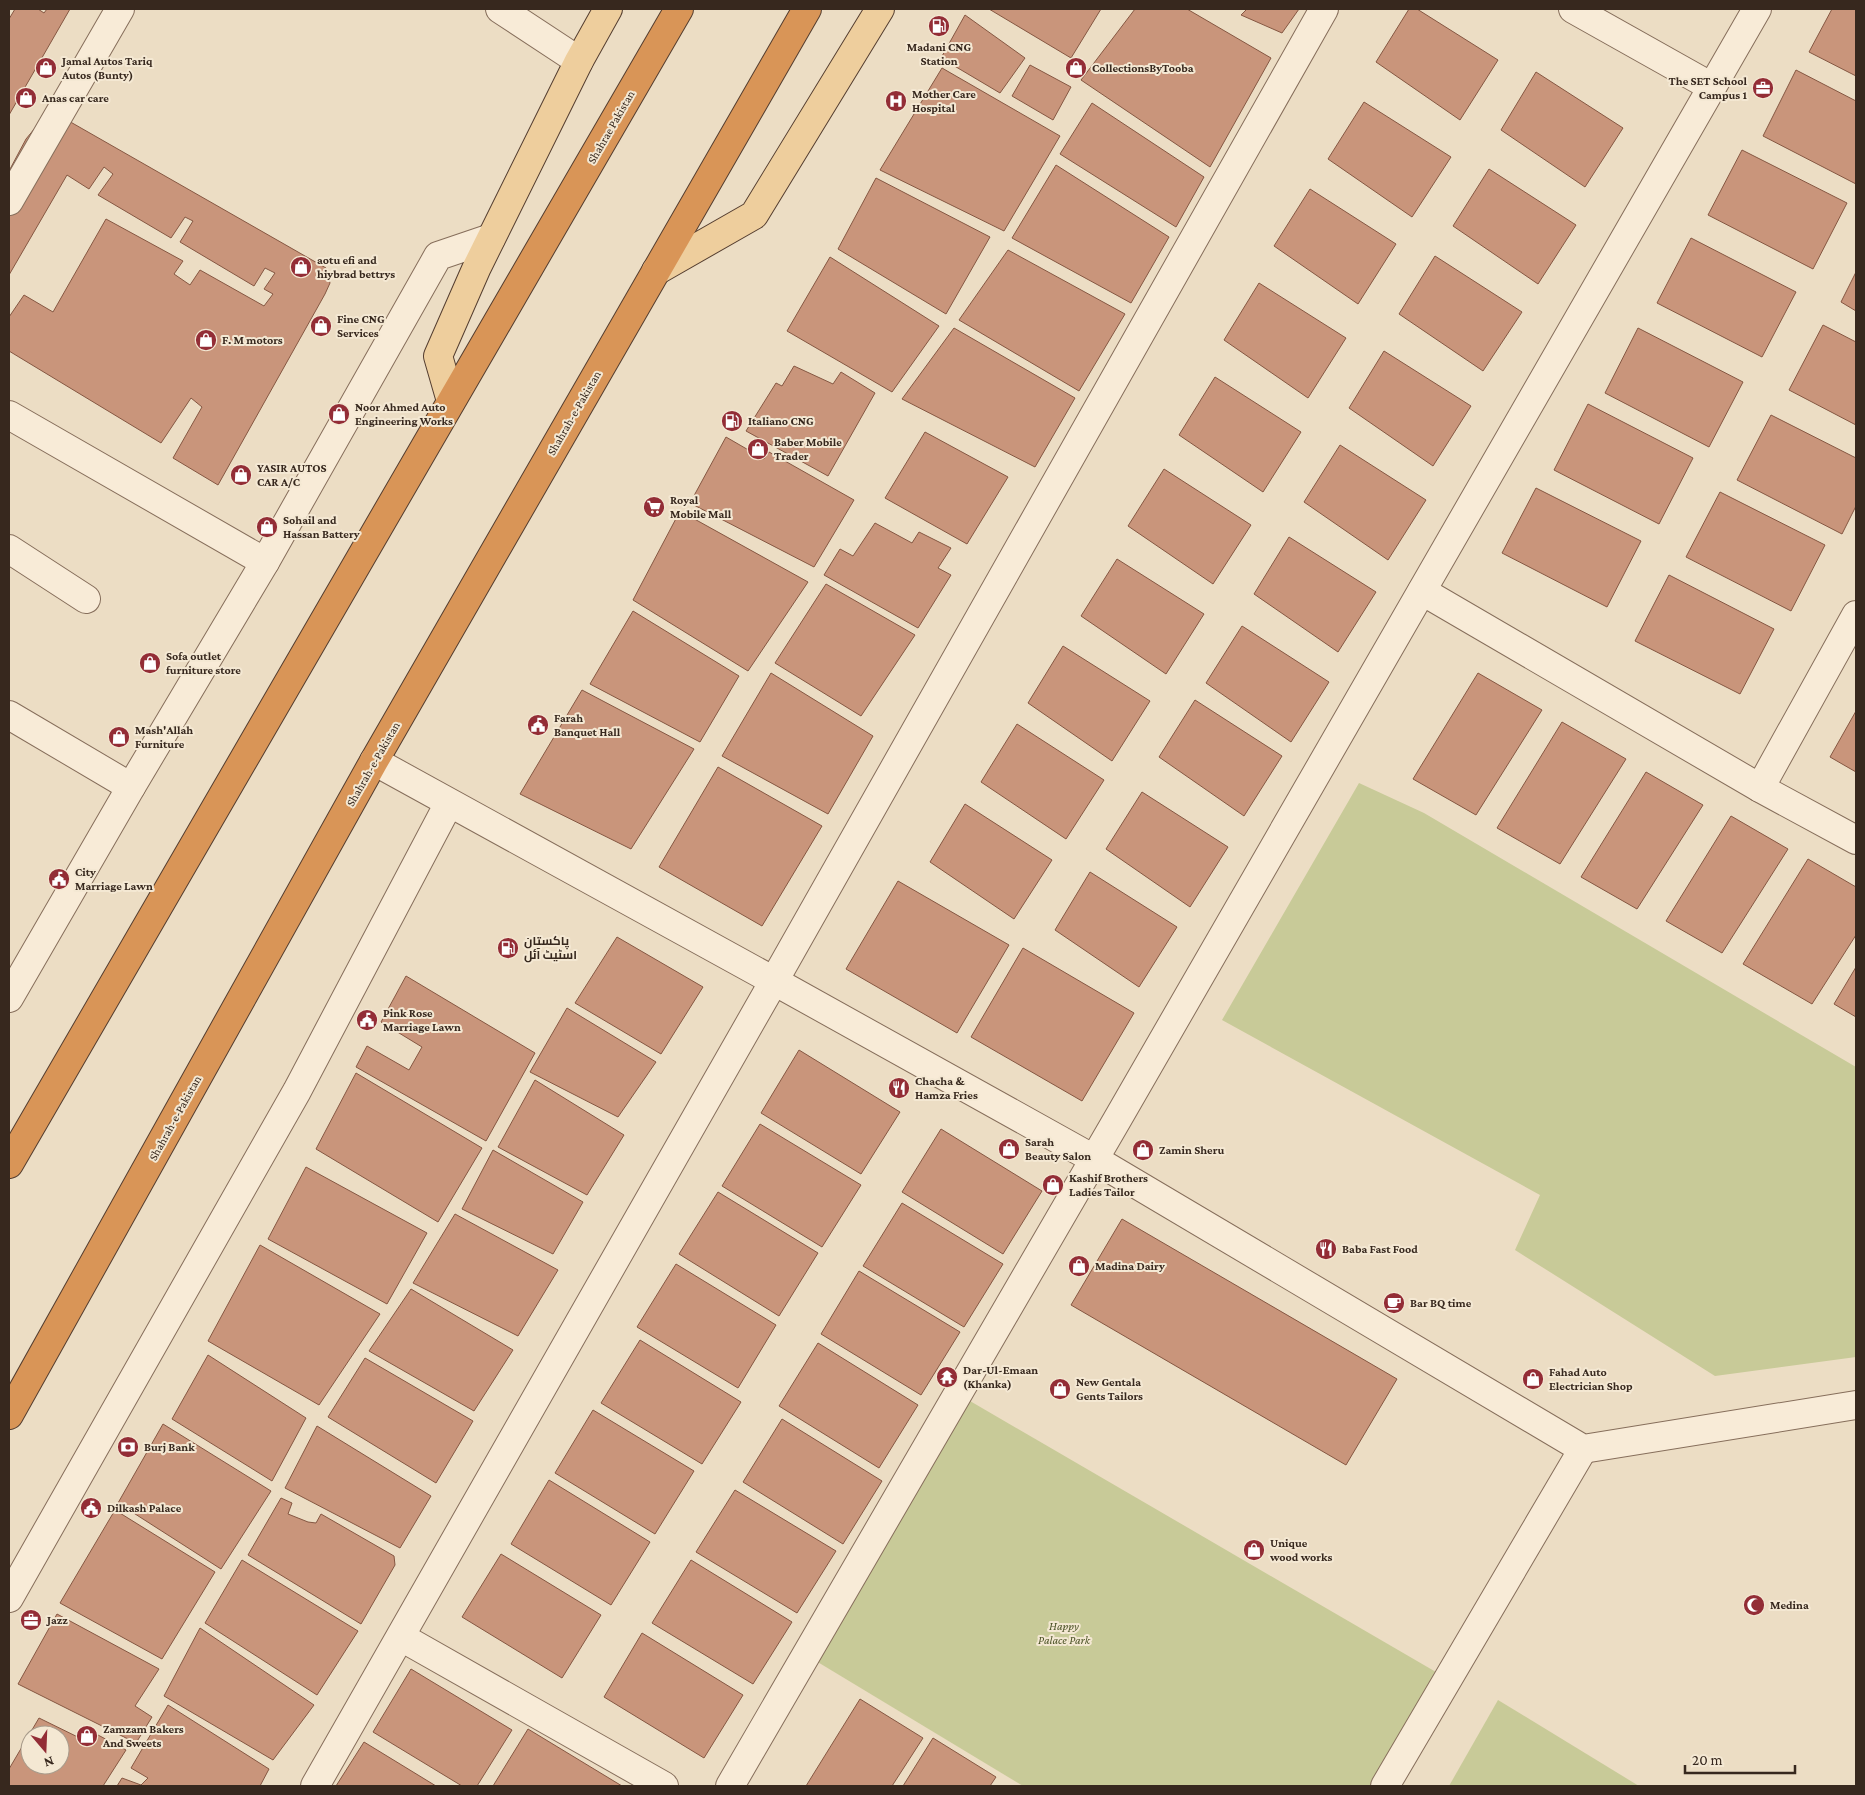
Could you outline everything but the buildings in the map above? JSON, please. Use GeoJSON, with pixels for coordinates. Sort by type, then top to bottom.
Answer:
{"type":"FeatureCollection","features":[{"type":"Feature","properties":{"kind":"highway","name":"Shahrae Pakistan"},"geometry":{"type":"LineString","coordinates":[[451,400],[543,246],[679,9]]}},
{"type":"Feature","properties":{"kind":"highway","name":"Shahrah-e-Pakistan"},"geometry":{"type":"LineString","coordinates":[[9,1415],[374,761],[807,9]]}},
{"type":"Feature","properties":{"kind":"highway"},"geometry":{"type":"LineString","coordinates":[[9,1164],[451,400]]}},
{"type":"Feature","properties":{"kind":"main road"},"geometry":{"type":"LineString","coordinates":[[451,400],[438,356],[491,238],[579,61],[608,9]]}},
{"type":"Feature","properties":{"kind":"main road"},"geometry":{"type":"LineString","coordinates":[[656,271],[754,215],[880,9]]}},
{"type":"Feature","properties":{"kind":"street"},"geometry":{"type":"LineString","coordinates":[[9,201],[120,9]]}},
{"type":"Feature","properties":{"kind":"street"},"geometry":{"type":"LineString","coordinates":[[500,9],[579,61]]}},
{"type":"Feature","properties":{"kind":"street"},"geometry":{"type":"LineString","coordinates":[[315,1786],[774,981],[1324,9]]}},
{"type":"Feature","properties":{"kind":"street"},"geometry":{"type":"LineString","coordinates":[[1573,9],[1712,87]]}},
{"type":"Feature","properties":{"kind":"street"},"geometry":{"type":"LineString","coordinates":[[730,1786],[1757,9]]}},
{"type":"Feature","properties":{"kind":"street"},"geometry":{"type":"LineString","coordinates":[[9,998],[131,787],[265,562],[438,256],[491,238]]}},
{"type":"Feature","properties":{"kind":"street"},"geometry":{"type":"LineString","coordinates":[[9,415],[265,562]]}},
{"type":"Feature","properties":{"kind":"street"},"geometry":{"type":"LineString","coordinates":[[9,549],[86,600]]}},
{"type":"Feature","properties":{"kind":"street"},"geometry":{"type":"LineString","coordinates":[[1422,591],[1760,788],[1856,840]]}},
{"type":"Feature","properties":{"kind":"street"},"geometry":{"type":"LineString","coordinates":[[1760,788],[1856,615]]}},
{"type":"Feature","properties":{"kind":"street"},"geometry":{"type":"LineString","coordinates":[[9,715],[131,787]]}},
{"type":"Feature","properties":{"kind":"street"},"geometry":{"type":"LineString","coordinates":[[374,761],[1094,1159],[1582,1449],[1856,1405]]}},
{"type":"Feature","properties":{"kind":"street"},"geometry":{"type":"LineString","coordinates":[[9,1598],[298,1092],[449,803]]}},
{"type":"Feature","properties":{"kind":"street"},"geometry":{"type":"LineString","coordinates":[[1385,1786],[1582,1449]]}},
{"type":"Feature","properties":{"kind":"street"},"geometry":{"type":"LineString","coordinates":[[401,1637],[657,1785]]}},
{"type":"Feature","properties":{"kind":"green space"},"geometry":{"type":"Polygon","coordinates":[[[1359,783],[1424,813],[1856,1067],[1856,1357],[1715,1376],[1515,1250],[1540,1195],[1222,1020],[1359,783]]]}},
{"type":"Feature","properties":{"kind":"green space","name":"Happy Palace Park"},"geometry":{"type":"Polygon","coordinates":[[[958,1394],[1448,1679],[1381,1786],[1023,1786],[806,1655],[958,1394]]]}},
{"type":"Feature","properties":{"kind":"green space"},"geometry":{"type":"Polygon","coordinates":[[[1498,1700],[1639,1786],[1449,1786],[1498,1700]]]}},
{"type":"Feature","properties":{"kind":"place","name":"Madani CNG Station"},"geometry":{"type":"Point","coordinates":[939,26]}},
{"type":"Feature","properties":{"kind":"place","name":"Jamal Autos Tariq Autos (Bunty)"},"geometry":{"type":"Point","coordinates":[46,68]}},
{"type":"Feature","properties":{"kind":"place","name":"CollectionsByTooba"},"geometry":{"type":"Point","coordinates":[1076,68]}},
{"type":"Feature","properties":{"kind":"place","name":"The SET School Campus 1"},"geometry":{"type":"Point","coordinates":[1763,88]}},
{"type":"Feature","properties":{"kind":"place","name":"Anas car care"},"geometry":{"type":"Point","coordinates":[26,98]}},
{"type":"Feature","properties":{"kind":"place","name":"Mother Care Hospital"},"geometry":{"type":"Point","coordinates":[896,101]}},
{"type":"Feature","properties":{"kind":"place","name":"aotu efi and hiybrad bettrys"},"geometry":{"type":"Point","coordinates":[301,267]}},
{"type":"Feature","properties":{"kind":"place","name":"Fine CNG Services"},"geometry":{"type":"Point","coordinates":[321,326]}},
{"type":"Feature","properties":{"kind":"place","name":"F. M motors"},"geometry":{"type":"Point","coordinates":[206,340]}},
{"type":"Feature","properties":{"kind":"place","name":"Noor Ahmed Auto Engineering Works"},"geometry":{"type":"Point","coordinates":[339,414]}},
{"type":"Feature","properties":{"kind":"place","name":"Italiano CNG"},"geometry":{"type":"Point","coordinates":[732,421]}},
{"type":"Feature","properties":{"kind":"place","name":"Baber Mobile Trader"},"geometry":{"type":"Point","coordinates":[758,449]}},
{"type":"Feature","properties":{"kind":"place","name":"YASIR AUTOS CAR A/C"},"geometry":{"type":"Point","coordinates":[241,475]}},
{"type":"Feature","properties":{"kind":"place","name":"Royal Mobile Mall"},"geometry":{"type":"Point","coordinates":[654,507]}},
{"type":"Feature","properties":{"kind":"place","name":"Sohail and Hassan Battery"},"geometry":{"type":"Point","coordinates":[267,527]}},
{"type":"Feature","properties":{"kind":"place","name":"Sofa outlet furniture store"},"geometry":{"type":"Point","coordinates":[150,663]}},
{"type":"Feature","properties":{"kind":"place","name":"Farah Banquet Hall"},"geometry":{"type":"Point","coordinates":[538,725]}},
{"type":"Feature","properties":{"kind":"place","name":"Mash'Allah Furniture"},"geometry":{"type":"Point","coordinates":[119,737]}},
{"type":"Feature","properties":{"kind":"place","name":"City Marriage Lawn"},"geometry":{"type":"Point","coordinates":[59,879]}},
{"type":"Feature","properties":{"kind":"place","name":"پاکستان اسٹیٹ آئل"},"geometry":{"type":"Point","coordinates":[508,948]}},
{"type":"Feature","properties":{"kind":"place","name":"Pink Rose Marriage Lawn"},"geometry":{"type":"Point","coordinates":[367,1020]}},
{"type":"Feature","properties":{"kind":"place","name":"Chacha & Hamza Fries"},"geometry":{"type":"Point","coordinates":[899,1088]}},
{"type":"Feature","properties":{"kind":"place","name":"Sarah Beauty Salon"},"geometry":{"type":"Point","coordinates":[1009,1149]}},
{"type":"Feature","properties":{"kind":"place","name":"Zamin Sheru"},"geometry":{"type":"Point","coordinates":[1143,1150]}},
{"type":"Feature","properties":{"kind":"place","name":"Kashif Brothers Ladies Tailor"},"geometry":{"type":"Point","coordinates":[1053,1185]}},
{"type":"Feature","properties":{"kind":"place","name":"Baba Fast Food"},"geometry":{"type":"Point","coordinates":[1326,1249]}},
{"type":"Feature","properties":{"kind":"place","name":"Madina Dairy"},"geometry":{"type":"Point","coordinates":[1079,1266]}},
{"type":"Feature","properties":{"kind":"place","name":"Bar BQ time"},"geometry":{"type":"Point","coordinates":[1394,1303]}},
{"type":"Feature","properties":{"kind":"place","name":"Dar-Ul-Emaan (Khanka)"},"geometry":{"type":"Point","coordinates":[947,1377]}},
{"type":"Feature","properties":{"kind":"place","name":"Fahad Auto Electrician Shop"},"geometry":{"type":"Point","coordinates":[1533,1379]}},
{"type":"Feature","properties":{"kind":"place","name":"New Gentala Gents Tailors"},"geometry":{"type":"Point","coordinates":[1060,1389]}},
{"type":"Feature","properties":{"kind":"place","name":"Burj Bank"},"geometry":{"type":"Point","coordinates":[128,1447]}},
{"type":"Feature","properties":{"kind":"place","name":"Dilkash Palace"},"geometry":{"type":"Point","coordinates":[91,1508]}},
{"type":"Feature","properties":{"kind":"place","name":"Unique wood works"},"geometry":{"type":"Point","coordinates":[1254,1550]}},
{"type":"Feature","properties":{"kind":"place","name":"Medina"},"geometry":{"type":"Point","coordinates":[1754,1605]}},
{"type":"Feature","properties":{"kind":"place","name":"Jazz"},"geometry":{"type":"Point","coordinates":[31,1620]}},
{"type":"Feature","properties":{"kind":"place","name":"Zamzam Bakers And Sweets"},"geometry":{"type":"Point","coordinates":[87,1736]}}]}
